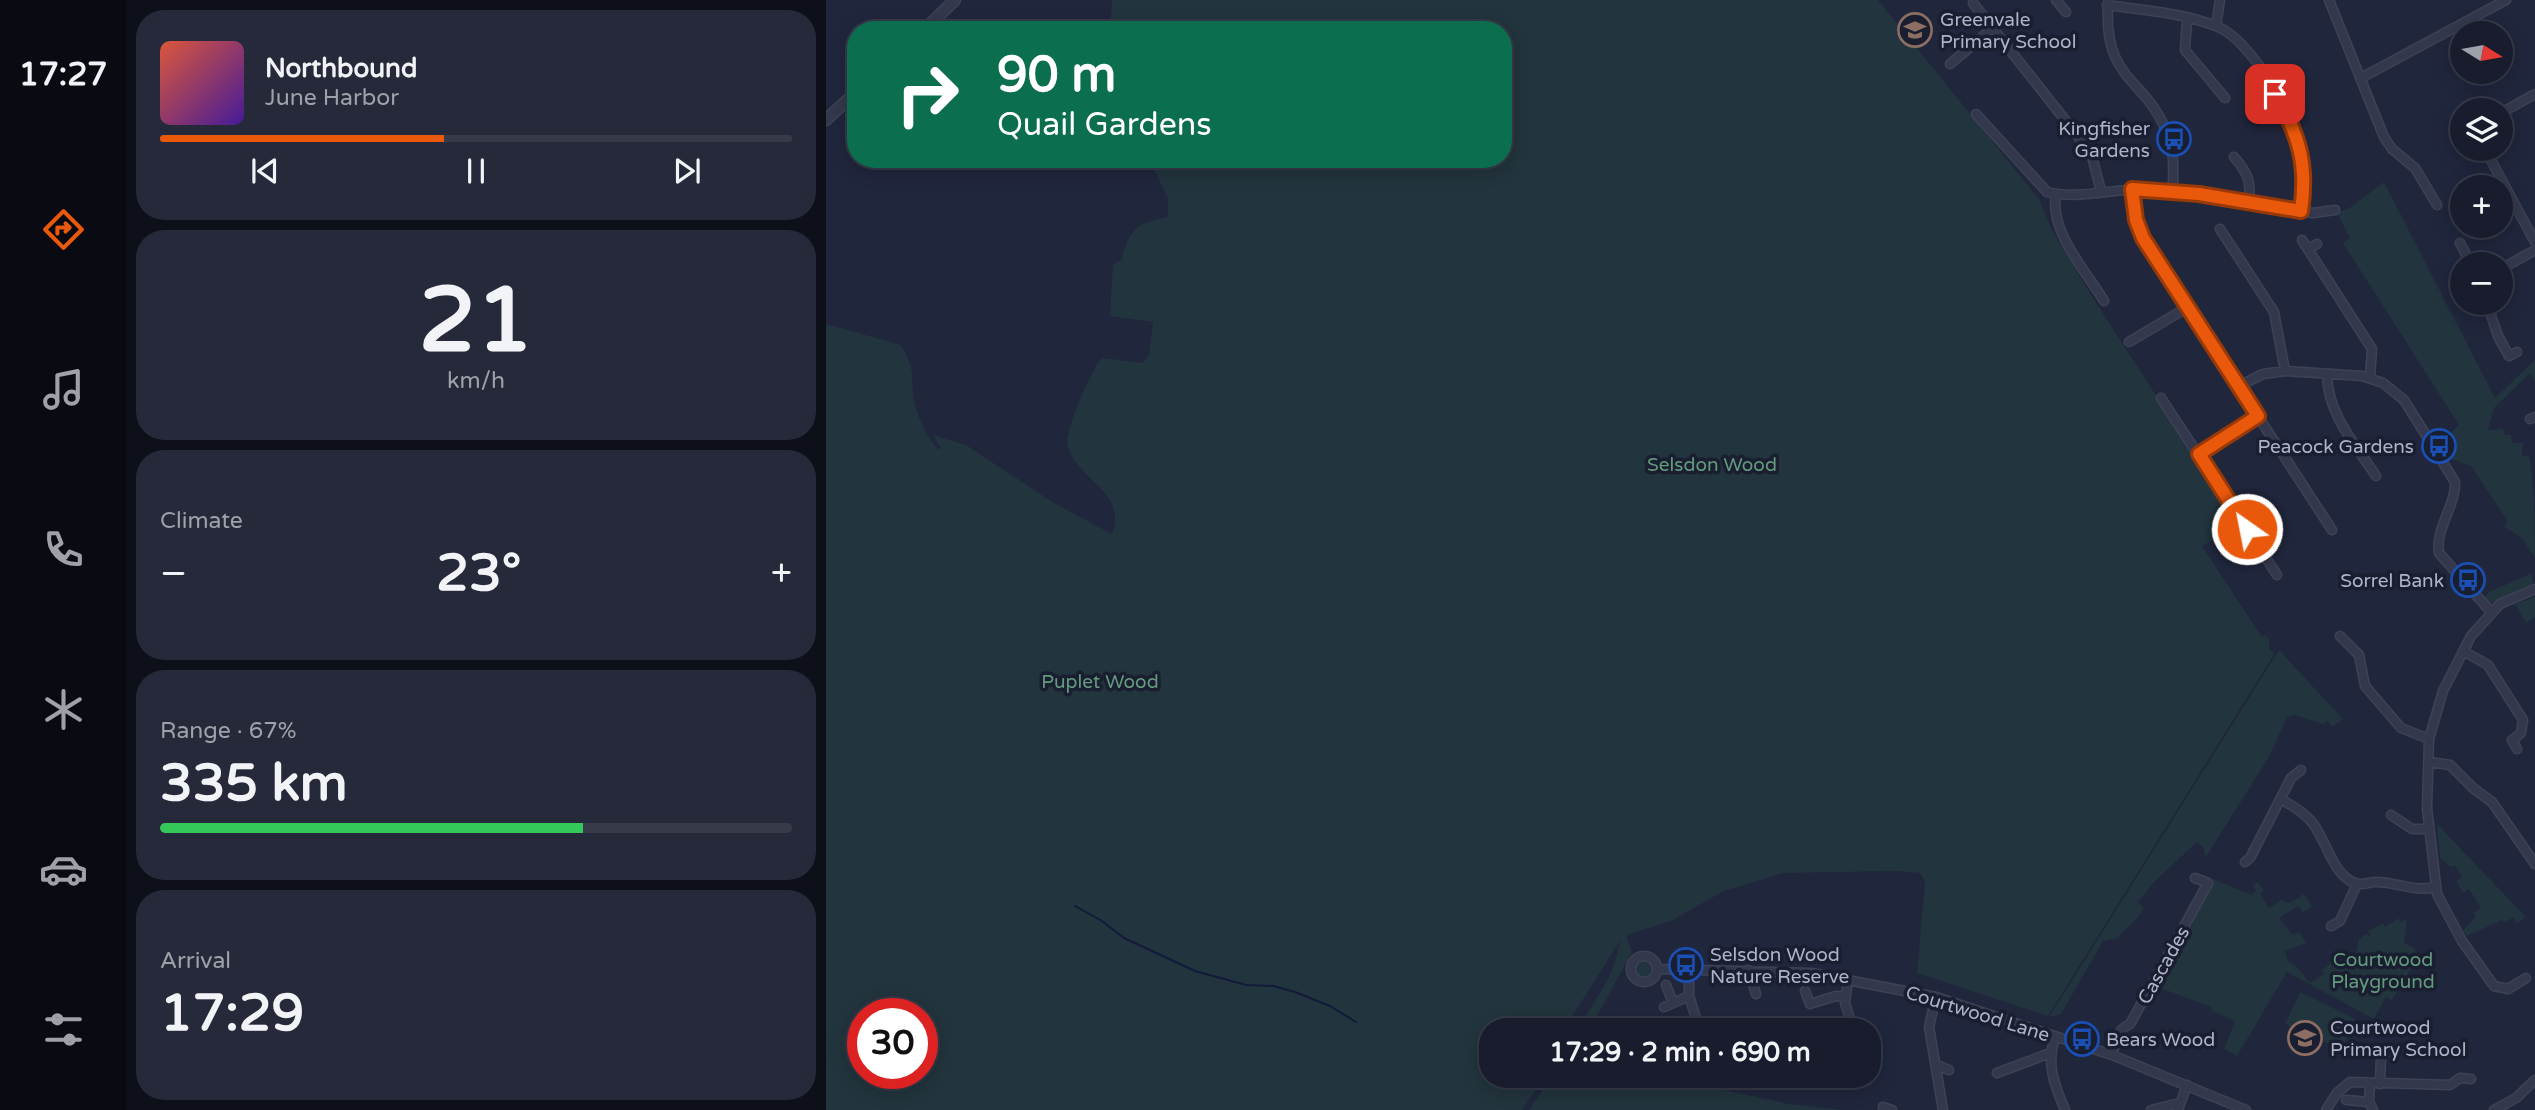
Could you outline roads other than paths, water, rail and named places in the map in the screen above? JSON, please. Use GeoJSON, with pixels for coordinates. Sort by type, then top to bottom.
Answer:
{"type":"FeatureCollection","features":[{"type":"Feature","properties":{"kind":"street"},"geometry":{"type":"LineString","coordinates":[[933,21],[955,0]]}},
{"type":"Feature","properties":{"kind":"street"},"geometry":{"type":"LineString","coordinates":[[2216,26],[2220,0]]}},
{"type":"Feature","properties":{"kind":"street"},"geometry":{"type":"LineString","coordinates":[[2329,0],[2384,136],[2392,149],[2415,168],[2437,205]]}},
{"type":"Feature","properties":{"kind":"street"},"geometry":{"type":"LineString","coordinates":[[2361,78],[2506,0]]}},
{"type":"Feature","properties":{"kind":"street"},"geometry":{"type":"LineString","coordinates":[[1973,3],[2091,153],[2101,191]]}},
{"type":"Feature","properties":{"kind":"street"},"geometry":{"type":"LineString","coordinates":[[2173,190],[2173,159],[2168,136],[2155,111],[2120,70],[2109,49],[2108,3],[2216,26],[2235,37],[2249,50],[2263,69],[2301,146],[2305,166],[2301,211]]}},
{"type":"Feature","properties":{"kind":"street"},"geometry":{"type":"LineString","coordinates":[[2187,19],[2185,50],[2225,98]]}},
{"type":"Feature","properties":{"kind":"street"},"geometry":{"type":"LineString","coordinates":[[1950,64],[1993,28]]}},
{"type":"Feature","properties":{"kind":"street"},"geometry":{"type":"LineString","coordinates":[[2513,106],[2535,94]]}},
{"type":"Feature","properties":{"kind":"street"},"geometry":{"type":"LineString","coordinates":[[826,120],[847,100]]}},
{"type":"Feature","properties":{"kind":"street"},"geometry":{"type":"LineString","coordinates":[[1976,114],[2038,186],[2056,195],[2132,189],[2173,190],[2301,211],[2335,210]]}},
{"type":"Feature","properties":{"kind":"street"},"geometry":{"type":"LineString","coordinates":[[2239,159],[2248,173],[2251,185],[2249,203]]}},
{"type":"Feature","properties":{"kind":"street"},"geometry":{"type":"LineString","coordinates":[[2491,161],[2535,242]]}},
{"type":"Feature","properties":{"kind":"street"},"geometry":{"type":"LineString","coordinates":[[2132,189],[2136,220],[2143,238],[2332,530]]}},
{"type":"Feature","properties":{"kind":"street"},"geometry":{"type":"LineString","coordinates":[[2056,195],[2056,216],[2061,231],[2104,301]]}},
{"type":"Feature","properties":{"kind":"street"},"geometry":{"type":"LineString","coordinates":[[2234,231],[2223,232],[2274,313],[2285,371]]}},
{"type":"Feature","properties":{"kind":"street"},"geometry":{"type":"LineString","coordinates":[[2302,240],[2372,349],[2370,377]]}},
{"type":"Feature","properties":{"kind":"street"},"geometry":{"type":"LineString","coordinates":[[2460,243],[2465,252]]}},
{"type":"Feature","properties":{"kind":"street"},"geometry":{"type":"LineString","coordinates":[[2308,249],[2317,244]]}},
{"type":"Feature","properties":{"kind":"street"},"geometry":{"type":"LineString","coordinates":[[2513,262],[2535,250]]}},
{"type":"Feature","properties":{"kind":"street"},"geometry":{"type":"LineString","coordinates":[[2129,342],[2188,307]]}},
{"type":"Feature","properties":{"kind":"street"},"geometry":{"type":"LineString","coordinates":[[2491,315],[2509,356],[2516,352]]}},
{"type":"Feature","properties":{"kind":"street"},"geometry":{"type":"LineString","coordinates":[[2239,386],[2263,374],[2285,371],[2370,377],[2396,390],[2453,476],[2455,488],[2437,543],[2439,553],[2491,612]]}},
{"type":"Feature","properties":{"kind":"street"},"geometry":{"type":"LineString","coordinates":[[2327,374],[2327,394],[2332,407],[2376,476]]}},
{"type":"Feature","properties":{"kind":"street"},"geometry":{"type":"LineString","coordinates":[[2161,398],[2277,575]]}},
{"type":"Feature","properties":{"kind":"street"},"geometry":{"type":"LineString","coordinates":[[2199,454],[2258,416]]}},
{"type":"Feature","properties":{"kind":"street"},"geometry":{"type":"LineString","coordinates":[[2526,978],[2508,989],[2494,986],[2445,914],[2436,887],[2429,829],[2429,739],[2443,691],[2463,651],[2491,612],[2511,598],[2533,592]]}},
{"type":"Feature","properties":{"kind":"street"},"geometry":{"type":"LineString","coordinates":[[2340,636],[2359,656],[2362,677],[2370,692],[2401,728],[2429,739]]}},
{"type":"Feature","properties":{"kind":"street"},"geometry":{"type":"LineString","coordinates":[[2463,651],[2488,665],[2523,720],[2521,733],[2512,740],[2517,749]]}},
{"type":"Feature","properties":{"kind":"street"},"geometry":{"type":"LineString","coordinates":[[2430,762],[2450,765],[2473,788],[2493,802],[2535,864]]}},
{"type":"Feature","properties":{"kind":"street"},"geometry":{"type":"LineString","coordinates":[[2245,862],[2250,859],[2291,778],[2301,770]]}},
{"type":"Feature","properties":{"kind":"street"},"geometry":{"type":"LineString","coordinates":[[2280,799],[2298,808],[2313,822],[2338,868],[2351,882],[2376,882],[2424,889],[2436,887]]}},
{"type":"Feature","properties":{"kind":"street"},"geometry":{"type":"LineString","coordinates":[[2391,815],[2412,829],[2429,829]]}},
{"type":"Feature","properties":{"kind":"street","name":"Cascades"},"geometry":{"type":"LineString","coordinates":[[2112,1055],[2116,1036],[2122,1027],[2130,1024],[2208,883],[2195,878]]}},
{"type":"Feature","properties":{"kind":"street"},"geometry":{"type":"LineString","coordinates":[[2331,926],[2340,921],[2357,884]]}},
{"type":"Feature","properties":{"kind":"street","name":"Courtwood Lane"},"geometry":{"type":"LineString","coordinates":[[1657,969],[1774,970],[1848,979],[1936,996],[2112,1055],[2246,1110]]}},
{"type":"Feature","properties":{"kind":"street"},"geometry":{"type":"LineString","coordinates":[[1689,970],[1689,996],[1696,1018]]}},
{"type":"Feature","properties":{"kind":"street"},"geometry":{"type":"LineString","coordinates":[[1748,970],[1756,994]]}},
{"type":"Feature","properties":{"kind":"street"},"geometry":{"type":"LineString","coordinates":[[1848,979],[1845,997],[1851,1018]]}},
{"type":"Feature","properties":{"kind":"street"},"geometry":{"type":"LineString","coordinates":[[1666,985],[1668,1005],[1689,996]]}},
{"type":"Feature","properties":{"kind":"street"},"geometry":{"type":"LineString","coordinates":[[1805,991],[1810,1004],[1836,996],[1845,997]]}},
{"type":"Feature","properties":{"kind":"street"},"geometry":{"type":"LineString","coordinates":[[1936,996],[1929,1027],[1943,1110]]}},
{"type":"Feature","properties":{"kind":"street"},"geometry":{"type":"LineString","coordinates":[[2055,1037],[2050,1054],[2054,1086],[2065,1110]]}},
{"type":"Feature","properties":{"kind":"street"},"geometry":{"type":"LineString","coordinates":[[2380,1084],[2381,1056],[2385,1052],[2396,1051]]}},
{"type":"Feature","properties":{"kind":"street"},"geometry":{"type":"LineString","coordinates":[[1997,1073],[2050,1054]]}},
{"type":"Feature","properties":{"kind":"street"},"geometry":{"type":"LineString","coordinates":[[1935,1064],[1949,1070]]}},
{"type":"Feature","properties":{"kind":"street"},"geometry":{"type":"LineString","coordinates":[[2326,1110],[2337,1093],[2350,1082],[2450,1085],[2460,1078],[2471,1079]]}},
{"type":"Feature","properties":{"kind":"street"},"geometry":{"type":"LineString","coordinates":[[2494,1110],[2516,1098],[2535,1080]]}},
{"type":"Feature","properties":{"kind":"street"},"geometry":{"type":"LineString","coordinates":[[2346,1100],[2371,1106],[2370,1083]]}},
{"type":"Feature","properties":{"kind":"street"},"geometry":{"type":"LineString","coordinates":[[2151,1110],[2179,1106],[2187,1085]]}},
{"type":"Feature","properties":{"kind":"waterway"},"geometry":{"type":"LineString","coordinates":[[1075,906],[1102,921],[1124,938],[1195,971],[1246,985],[1274,986],[1295,992],[1330,1006],[1356,1022]]}},
{"type":"Feature","properties":{"kind":"place","name":"Greenvale Primary School"},"geometry":{"type":"Point","coordinates":[1915,30]}},
{"type":"Feature","properties":{"kind":"place","name":"Kingfisher Gardens"},"geometry":{"type":"Point","coordinates":[2174,139]}},
{"type":"Feature","properties":{"kind":"place","name":"Peacock Gardens"},"geometry":{"type":"Point","coordinates":[2439,446]}},
{"type":"Feature","properties":{"kind":"place","name":"Sorrel Bank"},"geometry":{"type":"Point","coordinates":[2468,580]}},
{"type":"Feature","properties":{"kind":"place","name":"Selsdon Wood Nature Reserve"},"geometry":{"type":"Point","coordinates":[1686,965]}},
{"type":"Feature","properties":{"kind":"place","name":"Courtwood Primary School"},"geometry":{"type":"Point","coordinates":[2305,1038]}},
{"type":"Feature","properties":{"kind":"place","name":"Bears Wood"},"geometry":{"type":"Point","coordinates":[2082,1039]}},
{"type":"Feature","properties":{"kind":"park label","name":"Selsdon Wood"},"geometry":{"type":"Point","coordinates":[1712,464]}},
{"type":"Feature","properties":{"kind":"park label","name":"Puplet Wood"},"geometry":{"type":"Point","coordinates":[1100,681]}},
{"type":"Feature","properties":{"kind":"park label","name":"Courtwood Playground"},"geometry":{"type":"Point","coordinates":[2383,970]}}]}
